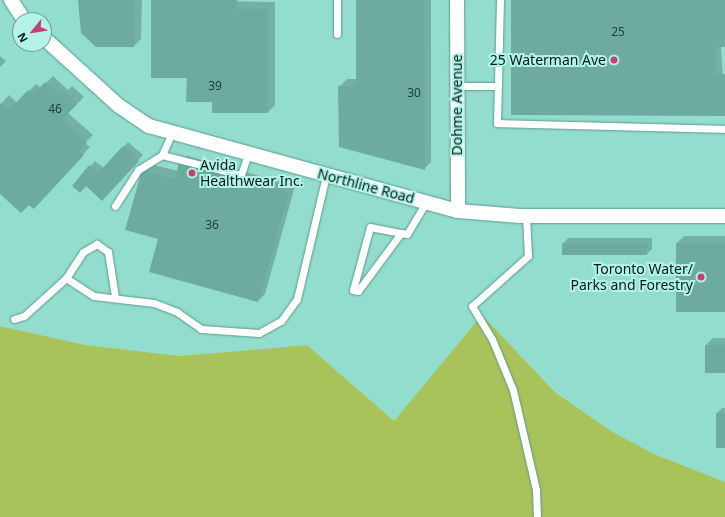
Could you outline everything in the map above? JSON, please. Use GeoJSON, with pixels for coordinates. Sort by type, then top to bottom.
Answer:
{"type":"FeatureCollection","features":[{"type":"Feature","properties":{"kind":"street"},"geometry":{"type":"LineString","coordinates":[[11,0],[19,12]]}},
{"type":"Feature","properties":{"kind":"street","name":"Dohme Avenue"},"geometry":{"type":"LineString","coordinates":[[457,0],[456,86],[458,210]]}},
{"type":"Feature","properties":{"kind":"street","name":"Northline Road"},"geometry":{"type":"LineString","coordinates":[[52,45],[135,119],[172,133],[426,202],[458,210],[526,216],[725,216]]}},
{"type":"Feature","properties":{"kind":"lane"},"geometry":{"type":"LineString","coordinates":[[337,0],[337,34]]}},
{"type":"Feature","properties":{"kind":"lane"},"geometry":{"type":"LineString","coordinates":[[500,0],[497,123],[725,129]]}},
{"type":"Feature","properties":{"kind":"lane"},"geometry":{"type":"LineString","coordinates":[[456,86],[497,86]]}},
{"type":"Feature","properties":{"kind":"lane"},"geometry":{"type":"LineString","coordinates":[[115,206],[138,170],[162,155],[172,133]]}},
{"type":"Feature","properties":{"kind":"lane"},"geometry":{"type":"LineString","coordinates":[[162,155],[241,175],[248,153]]}},
{"type":"Feature","properties":{"kind":"lane"},"geometry":{"type":"LineString","coordinates":[[66,278],[94,296],[115,297],[154,303],[176,312],[201,329],[259,333],[281,321],[297,299],[326,176]]}},
{"type":"Feature","properties":{"kind":"lane"},"geometry":{"type":"LineString","coordinates":[[401,233],[358,291],[353,290],[370,227],[407,234],[426,202]]}},
{"type":"Feature","properties":{"kind":"lane"},"geometry":{"type":"LineString","coordinates":[[526,216],[528,256],[472,306],[492,339],[513,390],[535,485],[537,517]]}},
{"type":"Feature","properties":{"kind":"lane"},"geometry":{"type":"LineString","coordinates":[[14,319],[24,316],[66,278],[83,252],[97,244],[108,252],[115,297]]}},
{"type":"Feature","properties":{"kind":"shaded area"},"geometry":{"type":"Polygon","coordinates":[[[0,0],[725,0],[725,482],[654,454],[611,431],[556,392],[482,316],[394,421],[307,345],[180,356],[85,345],[0,326],[0,0]]]}},
{"type":"Feature","properties":{"kind":"green space"},"geometry":{"type":"Polygon","coordinates":[[[482,315],[555,392],[611,431],[654,454],[725,482],[725,517],[0,517],[0,326],[85,345],[180,356],[307,345],[394,421],[482,315]]]}},
{"type":"Feature","properties":{"kind":"building"},"geometry":{"type":"Polygon","coordinates":[[[78,0],[134,0],[134,47],[96,47],[81,33],[78,0]]]}},
{"type":"Feature","properties":{"kind":"building"},"geometry":{"type":"Polygon","coordinates":[[[151,0],[237,0],[237,9],[268,9],[268,113],[212,113],[212,102],[186,102],[187,78],[151,78],[151,0]]]}},
{"type":"Feature","properties":{"kind":"building"},"geometry":{"type":"Polygon","coordinates":[[[356,0],[424,0],[425,170],[339,147],[338,86],[356,86],[356,0]]]}},
{"type":"Feature","properties":{"kind":"building","name":"25 Waterman Ave"},"geometry":{"type":"Polygon","coordinates":[[[511,0],[725,0],[725,47],[716,47],[716,74],[725,74],[725,116],[511,115],[511,0]]]}},
{"type":"Feature","properties":{"kind":"building"},"geometry":{"type":"Polygon","coordinates":[[[45,82],[61,96],[65,92],[77,104],[62,120],[87,143],[79,151],[84,155],[34,209],[29,205],[21,213],[0,194],[0,103],[10,109],[28,90],[33,95],[45,82]]]}},
{"type":"Feature","properties":{"kind":"building"},"geometry":{"type":"Polygon","coordinates":[[[123,146],[134,153],[132,155],[139,161],[102,201],[86,186],[80,193],[72,186],[89,165],[98,173],[123,146]]]}},
{"type":"Feature","properties":{"kind":"building"},"geometry":{"type":"Polygon","coordinates":[[[179,162],[274,189],[275,186],[289,193],[258,302],[149,272],[158,239],[125,230],[142,170],[175,179],[179,162]]]}},
{"type":"Feature","properties":{"kind":"building"},"geometry":{"type":"Polygon","coordinates":[[[562,243],[647,243],[647,255],[562,255],[562,243]]]}},
{"type":"Feature","properties":{"kind":"building","name":"Toronto Water/ Parks and Forestry"},"geometry":{"type":"Polygon","coordinates":[[[676,243],[725,243],[725,312],[676,312],[676,243]]]}},
{"type":"Feature","properties":{"kind":"building"},"geometry":{"type":"Polygon","coordinates":[[[705,345],[725,345],[725,373],[705,373],[705,345]]]}},
{"type":"Feature","properties":{"kind":"building"},"geometry":{"type":"Polygon","coordinates":[[[716,413],[725,413],[725,448],[716,448],[716,413]]]}},
{"type":"Feature","properties":{"kind":"place","name":"25 Waterman Ave"},"geometry":{"type":"Point","coordinates":[614,60]}},
{"type":"Feature","properties":{"kind":"place","name":"Avida Healthwear Inc."},"geometry":{"type":"Point","coordinates":[192,173]}},
{"type":"Feature","properties":{"kind":"place","name":"Toronto Water/ Parks and Forestry"},"geometry":{"type":"Point","coordinates":[701,277]}}]}
